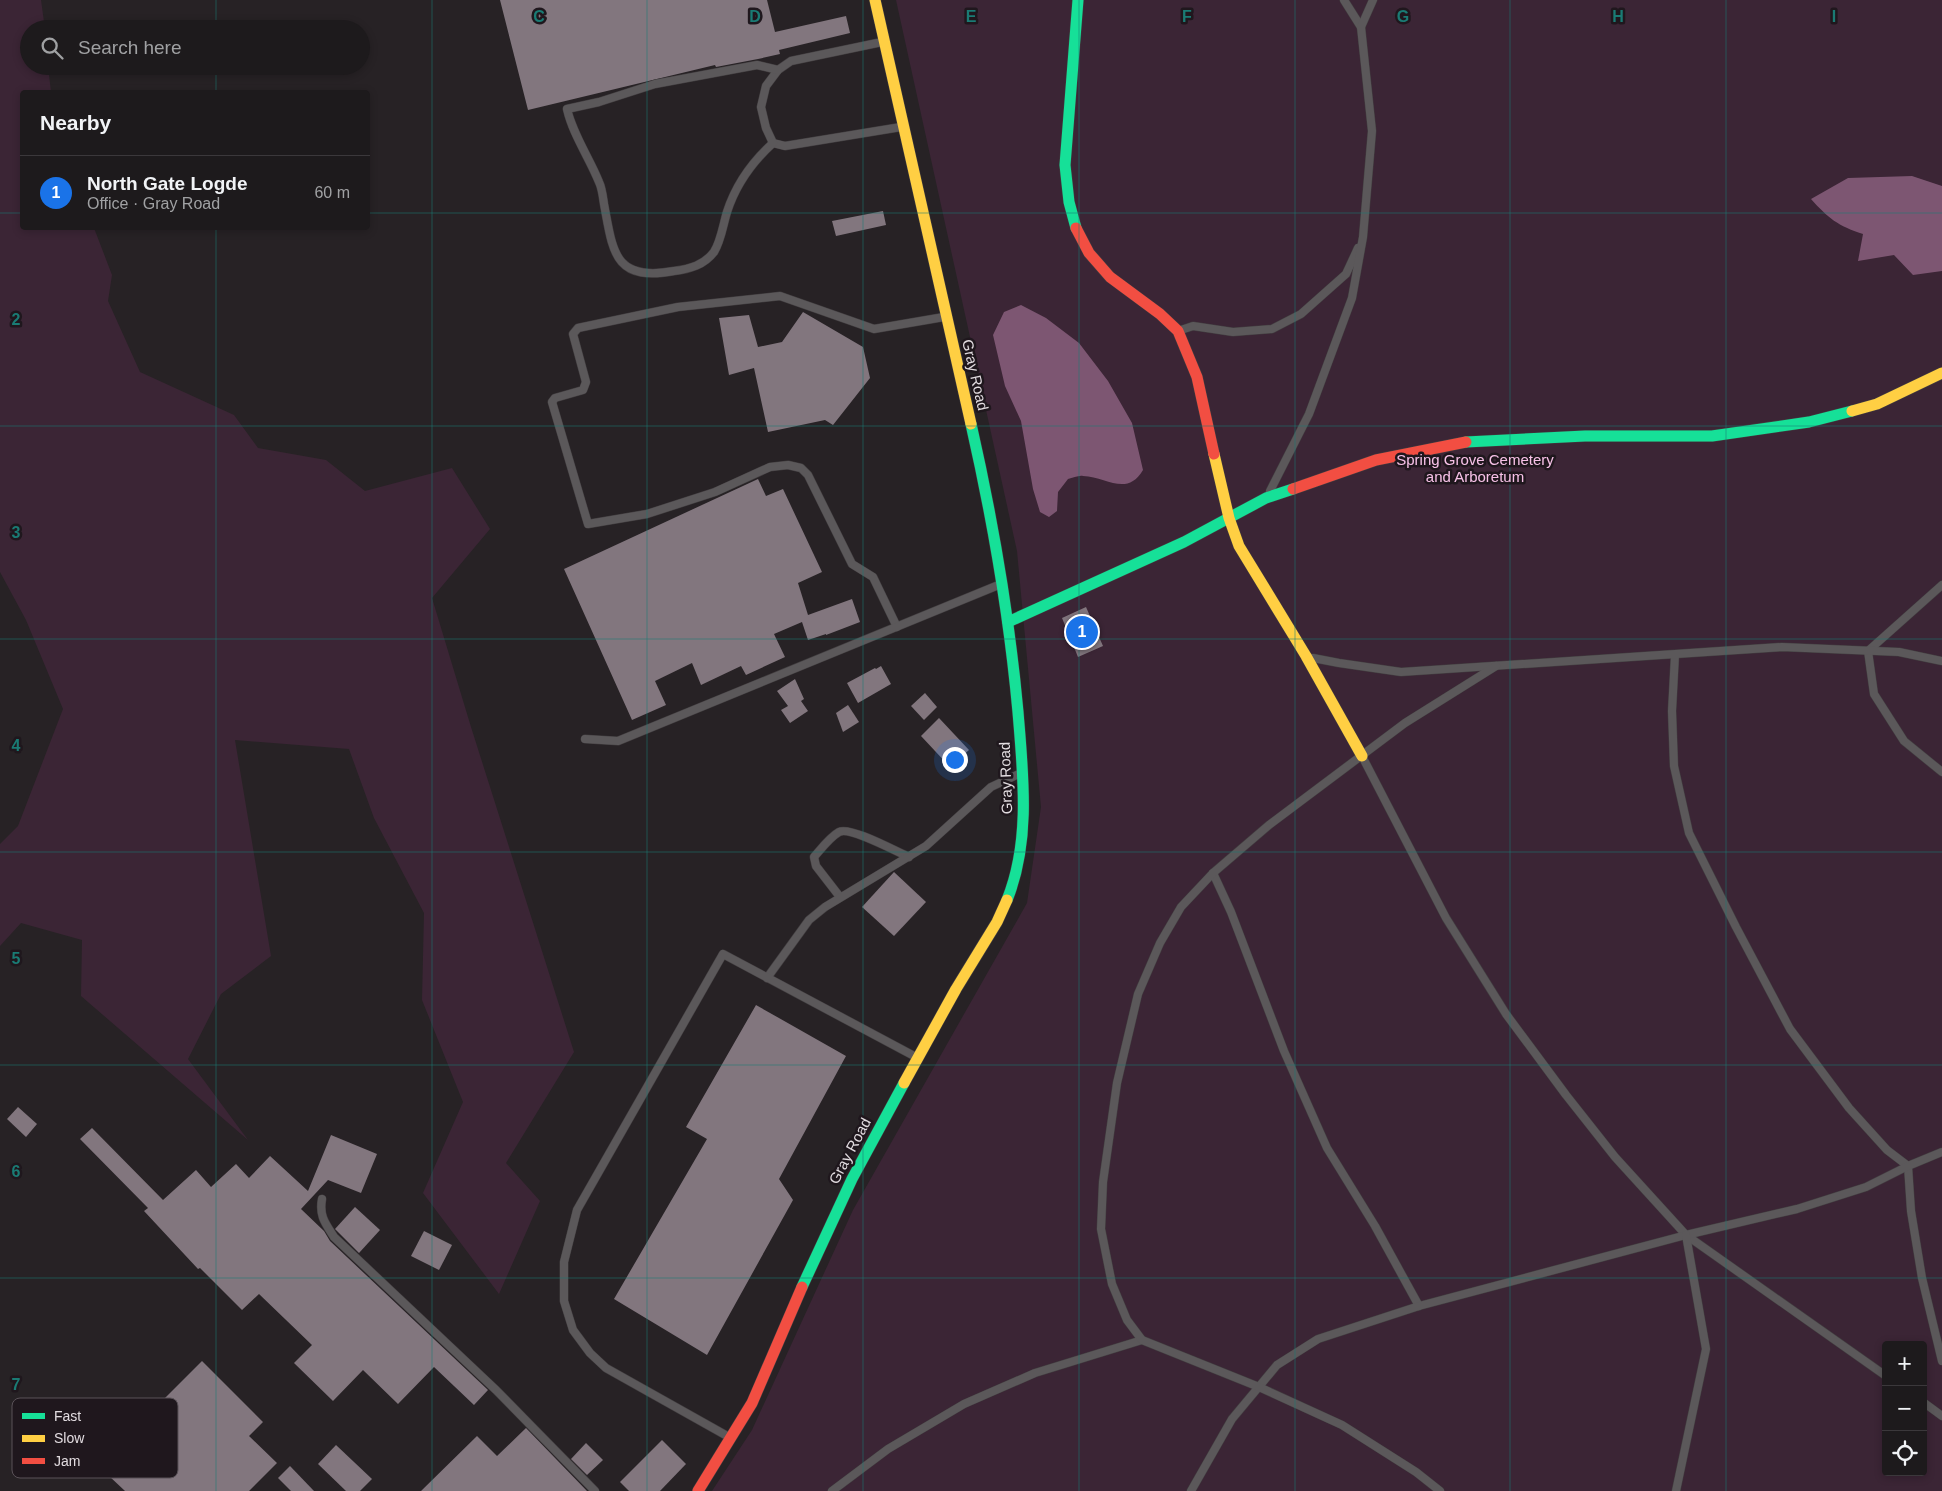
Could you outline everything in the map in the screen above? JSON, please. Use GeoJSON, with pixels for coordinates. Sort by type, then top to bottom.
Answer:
{"type":"FeatureCollection","features":[{"type":"Feature","properties":{"kind":"street","name":"Gray Road"},"geometry":{"type":"LineString","coordinates":[[698,1491],[752,1403],[819,1249],[852,1179],[956,989],[997,922],[1008,898],[1016,873],[1023,820],[1023,772],[1003,583],[985,486],[875,0]]}},
{"type":"Feature","properties":{"kind":"street"},"geometry":{"type":"LineString","coordinates":[[1078,0],[1065,165],[1069,202],[1077,230],[1089,253],[1110,277],[1160,314],[1178,330],[1197,377],[1229,518],[1239,546],[1306,656],[1362,756]]}},
{"type":"Feature","properties":{"kind":"street"},"geometry":{"type":"LineString","coordinates":[[1008,622],[1184,542],[1266,498],[1376,460],[1463,442],[1585,436],[1712,436],[1809,422],[1877,404],[1942,373]]}},
{"type":"Feature","properties":{"kind":"lane"},"geometry":{"type":"LineString","coordinates":[[1266,498],[1309,414],[1352,298],[1363,238],[1372,131],[1361,27],[1344,0]]}},
{"type":"Feature","properties":{"kind":"lane"},"geometry":{"type":"LineString","coordinates":[[1361,27],[1373,0]]}},
{"type":"Feature","properties":{"kind":"lane"},"geometry":{"type":"LineString","coordinates":[[773,143],[766,128],[761,106],[766,86],[778,70],[791,61],[884,42]]}},
{"type":"Feature","properties":{"kind":"lane"},"geometry":{"type":"LineString","coordinates":[[773,143],[743,175],[728,210],[715,250],[710,257],[689,269],[657,274],[638,273],[617,258],[612,244],[600,184],[571,125],[567,109],[599,102],[655,84],[757,65],[778,70]]}},
{"type":"Feature","properties":{"kind":"lane"},"geometry":{"type":"LineString","coordinates":[[773,143],[785,146],[903,126]]}},
{"type":"Feature","properties":{"kind":"lane"},"geometry":{"type":"LineString","coordinates":[[1178,330],[1193,326],[1233,332],[1272,329],[1301,314],[1346,274],[1363,238]]}},
{"type":"Feature","properties":{"kind":"lane"},"geometry":{"type":"LineString","coordinates":[[897,627],[873,577],[852,564],[808,475],[801,468],[788,465],[770,467],[715,492],[647,514],[588,524],[552,402],[555,398],[583,390],[586,382],[573,334],[578,328],[678,307],[780,296],[874,329],[946,317]]}},
{"type":"Feature","properties":{"kind":"lane"},"geometry":{"type":"LineString","coordinates":[[585,739],[618,741],[1003,583]]}},
{"type":"Feature","properties":{"kind":"lane"},"geometry":{"type":"LineString","coordinates":[[1868,651],[1942,585]]}},
{"type":"Feature","properties":{"kind":"lane"},"geometry":{"type":"LineString","coordinates":[[1306,656],[1339,664],[1401,672],[1782,647],[1899,652],[1942,661]]}},
{"type":"Feature","properties":{"kind":"lane"},"geometry":{"type":"LineString","coordinates":[[1868,651],[1874,694],[1904,741],[1942,772]]}},
{"type":"Feature","properties":{"kind":"lane"},"geometry":{"type":"LineString","coordinates":[[1674,654],[1672,711],[1674,766],[1688,833],[1790,1029],[1849,1108],[1887,1150],[1908,1166],[1911,1211],[1922,1278],[1942,1361]]}},
{"type":"Feature","properties":{"kind":"lane"},"geometry":{"type":"LineString","coordinates":[[1440,1491],[1416,1472],[1342,1425],[1258,1387],[1142,1340],[1127,1320],[1112,1284],[1101,1229],[1103,1182],[1117,1083],[1138,994],[1160,943],[1181,907],[1214,873],[1269,825],[1405,723],[1496,666]]}},
{"type":"Feature","properties":{"kind":"lane"},"geometry":{"type":"LineString","coordinates":[[1362,756],[1446,918],[1506,1014],[1615,1157],[1686,1235],[1882,1373]]}},
{"type":"Feature","properties":{"kind":"lane"},"geometry":{"type":"LineString","coordinates":[[767,978],[809,920],[825,907],[926,846],[991,787],[1023,772]]}},
{"type":"Feature","properties":{"kind":"lane"},"geometry":{"type":"LineString","coordinates":[[840,897],[816,866],[814,857],[839,832],[845,830],[909,857]]}},
{"type":"Feature","properties":{"kind":"lane"},"geometry":{"type":"LineString","coordinates":[[1214,873],[1231,912],[1284,1051],[1327,1148],[1375,1226],[1419,1306]]}},
{"type":"Feature","properties":{"kind":"lane"},"geometry":{"type":"LineString","coordinates":[[731,1438],[606,1368],[590,1353],[573,1330],[564,1301],[564,1262],[577,1210],[723,954],[918,1058]]}},
{"type":"Feature","properties":{"kind":"lane"},"geometry":{"type":"LineString","coordinates":[[1191,1491],[1232,1419],[1258,1387],[1277,1365],[1318,1339],[1419,1306],[1686,1235],[1797,1209],[1866,1187],[1908,1166],[1942,1152]]}},
{"type":"Feature","properties":{"kind":"lane"},"geometry":{"type":"LineString","coordinates":[[322,1199],[320,1210],[324,1222],[334,1237],[496,1390],[595,1491]]}},
{"type":"Feature","properties":{"kind":"lane"},"geometry":{"type":"LineString","coordinates":[[1676,1491],[1706,1349],[1686,1235]]}},
{"type":"Feature","properties":{"kind":"lane"},"geometry":{"type":"LineString","coordinates":[[832,1491],[888,1449],[964,1404],[1036,1373],[1142,1340]]}},
{"type":"Feature","properties":{"kind":"lane"},"geometry":{"type":"LineString","coordinates":[[1927,1405],[1942,1416]]}},
{"type":"Feature","properties":{"kind":"green space"},"geometry":{"type":"Polygon","coordinates":[[[0,0],[41,0],[44,20],[20,20],[20,75],[49,75],[51,90],[20,90],[20,230],[95,230],[112,275],[108,301],[140,372],[234,415],[258,448],[326,460],[365,491],[452,468],[490,529],[432,598],[574,1052],[506,1163],[540,1201],[499,1294],[423,1193],[463,1102],[422,1000],[424,913],[374,818],[349,749],[235,740],[271,956],[221,994],[188,1059],[248,1140],[81,996],[82,940],[21,923],[0,946],[0,844],[18,826],[63,709],[26,620],[0,572],[0,0]]]}},
{"type":"Feature","properties":{"kind":"green space","name":"Spring Grove Cemetery and Arboretum"},"geometry":{"type":"Polygon","coordinates":[[[896,0],[1942,0],[1942,1491],[712,1491],[752,1430],[853,1210],[1027,903],[1041,807],[1017,551],[896,0]]]}},
{"type":"Feature","properties":{"kind":"shaded area"},"geometry":{"type":"Polygon","coordinates":[[[1912,176],[1942,186],[1942,271],[1913,275],[1894,255],[1858,261],[1863,234],[1834,221],[1811,199],[1848,178],[1912,176]]]}},
{"type":"Feature","properties":{"kind":"shaded area"},"geometry":{"type":"Polygon","coordinates":[[[1021,305],[1046,318],[1079,343],[1108,381],[1132,423],[1143,470],[1137,478],[1123,484],[1081,476],[1068,479],[1058,492],[1057,511],[1049,517],[1040,512],[1033,489],[1021,421],[1005,386],[993,335],[1004,312],[1021,305]]]}},
{"type":"Feature","properties":{"kind":"building"},"geometry":{"type":"Polygon","coordinates":[[[500,0],[767,0],[775,32],[846,16],[850,33],[779,50],[780,54],[716,67],[715,65],[528,110],[500,0]]]}},
{"type":"Feature","properties":{"kind":"building"},"geometry":{"type":"Polygon","coordinates":[[[883,211],[886,225],[836,236],[832,221],[883,211]]]}},
{"type":"Feature","properties":{"kind":"building"},"geometry":{"type":"Polygon","coordinates":[[[803,312],[863,347],[870,378],[833,425],[825,420],[768,432],[754,368],[729,375],[719,318],[749,315],[758,347],[782,342],[803,312]]]}},
{"type":"Feature","properties":{"kind":"building"},"geometry":{"type":"Polygon","coordinates":[[[758,479],[766,496],[783,489],[822,572],[798,583],[808,615],[852,599],[860,622],[808,640],[802,622],[774,634],[785,657],[746,675],[741,666],[701,685],[692,663],[655,681],[666,705],[632,720],[564,569],[758,479]]]}},
{"type":"Feature","properties":{"kind":"building"},"geometry":{"type":"Polygon","coordinates":[[[1086,607],[1103,646],[1078,657],[1062,618],[1086,607]]]}},
{"type":"Feature","properties":{"kind":"building"},"geometry":{"type":"Polygon","coordinates":[[[881,666],[891,684],[858,703],[847,683],[881,666]]]}},
{"type":"Feature","properties":{"kind":"building"},"geometry":{"type":"Polygon","coordinates":[[[795,679],[804,699],[801,701],[808,711],[790,723],[781,710],[788,706],[777,691],[795,679]]]}},
{"type":"Feature","properties":{"kind":"building"},"geometry":{"type":"Polygon","coordinates":[[[925,693],[937,707],[924,720],[911,706],[925,693]]]}},
{"type":"Feature","properties":{"kind":"building"},"geometry":{"type":"Polygon","coordinates":[[[848,705],[859,722],[843,732],[836,713],[848,705]]]}},
{"type":"Feature","properties":{"kind":"building"},"geometry":{"type":"Polygon","coordinates":[[[939,718],[969,750],[950,767],[921,736],[939,718]]]}},
{"type":"Feature","properties":{"kind":"building"},"geometry":{"type":"Polygon","coordinates":[[[894,872],[926,902],[894,936],[862,907],[894,872]]]}},
{"type":"Feature","properties":{"kind":"building"},"geometry":{"type":"Polygon","coordinates":[[[756,1005],[846,1056],[779,1179],[793,1200],[707,1355],[614,1299],[707,1139],[686,1127],[756,1005]]]}},
{"type":"Feature","properties":{"kind":"building"},"geometry":{"type":"Polygon","coordinates":[[[18,1107],[37,1124],[26,1137],[7,1119],[18,1107]]]}},
{"type":"Feature","properties":{"kind":"building"},"geometry":{"type":"Polygon","coordinates":[[[92,1128],[163,1200],[196,1170],[211,1187],[236,1164],[249,1178],[270,1156],[308,1191],[331,1135],[377,1154],[361,1193],[328,1180],[301,1209],[324,1231],[330,1241],[488,1390],[474,1405],[434,1367],[398,1404],[363,1370],[333,1401],[294,1363],[312,1345],[259,1294],[242,1310],[200,1268],[198,1269],[144,1211],[148,1208],[80,1139],[92,1128]]]}},
{"type":"Feature","properties":{"kind":"building"},"geometry":{"type":"Polygon","coordinates":[[[355,1207],[380,1230],[359,1253],[335,1229],[355,1207]]]}},
{"type":"Feature","properties":{"kind":"building"},"geometry":{"type":"Polygon","coordinates":[[[424,1231],[452,1245],[439,1270],[411,1256],[424,1231]]]}},
{"type":"Feature","properties":{"kind":"building"},"geometry":{"type":"Polygon","coordinates":[[[202,1361],[263,1422],[249,1436],[277,1463],[249,1491],[125,1491],[111,1478],[178,1478],[178,1398],[165,1398],[202,1361]]]}},
{"type":"Feature","properties":{"kind":"building"},"geometry":{"type":"Polygon","coordinates":[[[526,1428],[587,1491],[421,1491],[477,1436],[497,1456],[526,1428]]]}},
{"type":"Feature","properties":{"kind":"building"},"geometry":{"type":"Polygon","coordinates":[[[662,1440],[686,1464],[660,1491],[629,1491],[620,1482],[662,1440]]]}},
{"type":"Feature","properties":{"kind":"building"},"geometry":{"type":"Polygon","coordinates":[[[586,1443],[603,1460],[587,1475],[571,1459],[586,1443]]]}},
{"type":"Feature","properties":{"kind":"building"},"geometry":{"type":"Polygon","coordinates":[[[336,1445],[372,1479],[360,1491],[346,1491],[318,1464],[336,1445]]]}},
{"type":"Feature","properties":{"kind":"building"},"geometry":{"type":"Polygon","coordinates":[[[290,1466],[314,1491],[291,1491],[278,1478],[290,1466]]]}},
{"type":"Feature","properties":{"kind":"traffic: fast"},"geometry":{"type":"LineString","coordinates":[[1076,228],[1069,202],[1065,165],[1078,0]]}},
{"type":"Feature","properties":{"kind":"traffic: fast"},"geometry":{"type":"LineString","coordinates":[[1466,442],[1585,436],[1712,436],[1809,422],[1852,411]]}},
{"type":"Feature","properties":{"kind":"traffic: fast"},"geometry":{"type":"LineString","coordinates":[[971,424],[1005,603],[1022,759],[1023,807],[1020,854],[1015,878],[1007,900]]}},
{"type":"Feature","properties":{"kind":"traffic: fast"},"geometry":{"type":"LineString","coordinates":[[1008,622],[1184,542],[1266,498],[1293,489]]}},
{"type":"Feature","properties":{"kind":"traffic: fast"},"geometry":{"type":"LineString","coordinates":[[802,1287],[852,1179],[904,1083]]}},
{"type":"Feature","properties":{"kind":"traffic: slow"},"geometry":{"type":"LineString","coordinates":[[875,0],[971,424]]}},
{"type":"Feature","properties":{"kind":"traffic: slow"},"geometry":{"type":"LineString","coordinates":[[1852,411],[1877,404],[1942,373]]}},
{"type":"Feature","properties":{"kind":"traffic: slow"},"geometry":{"type":"LineString","coordinates":[[1214,454],[1229,518],[1239,546],[1306,656],[1362,756]]}},
{"type":"Feature","properties":{"kind":"traffic: slow"},"geometry":{"type":"LineString","coordinates":[[904,1083],[956,989],[997,922],[1007,900]]}},
{"type":"Feature","properties":{"kind":"traffic: jam"},"geometry":{"type":"LineString","coordinates":[[1076,228],[1089,253],[1110,277],[1160,314],[1178,331],[1197,377],[1214,454]]}},
{"type":"Feature","properties":{"kind":"traffic: jam"},"geometry":{"type":"LineString","coordinates":[[1293,489],[1376,460],[1466,442]]}},
{"type":"Feature","properties":{"kind":"traffic: jam"},"geometry":{"type":"LineString","coordinates":[[698,1491],[752,1403],[802,1287]]}},
{"type":"Feature","properties":{"kind":"place","name":"North Gate Logde"},"geometry":{"type":"Point","coordinates":[1082,632]}}]}
